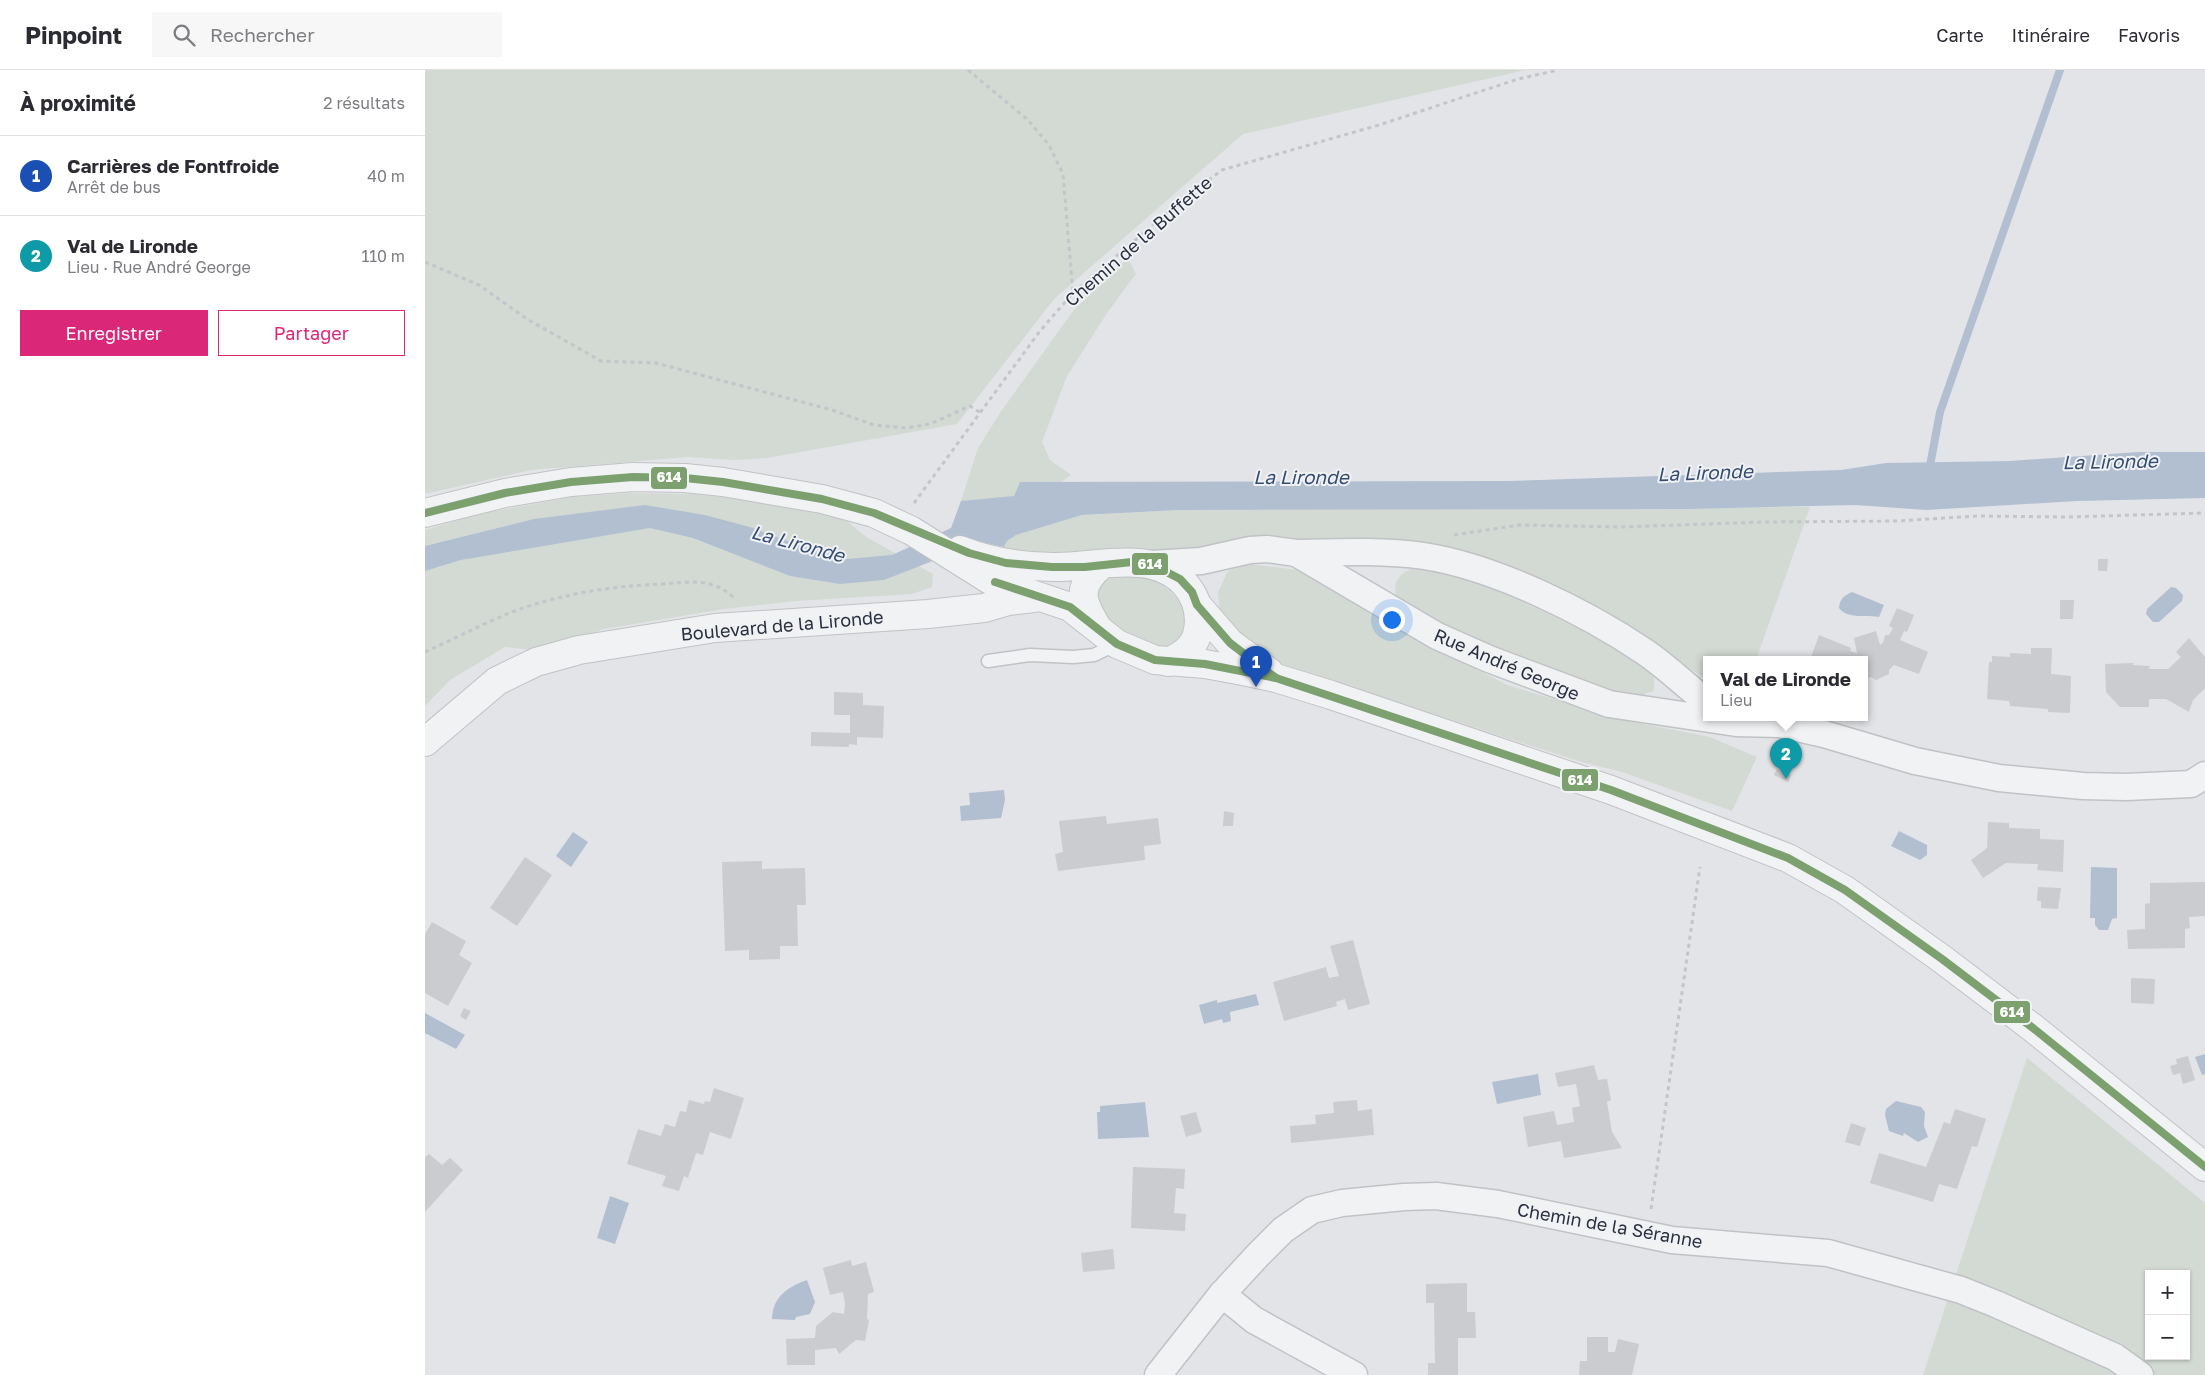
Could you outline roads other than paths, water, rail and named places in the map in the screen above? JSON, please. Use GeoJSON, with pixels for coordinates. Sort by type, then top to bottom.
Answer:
{"type":"FeatureCollection","features":[{"type":"Feature","properties":{"kind":"street"},"geometry":{"type":"LineString","coordinates":[[425,513],[505,493],[571,482],[633,477],[685,478],[822,498],[853,506],[906,527],[965,558],[991,580],[1070,607],[1107,636],[1155,660],[1205,664],[1276,678],[1611,790],[1711,827],[1795,862],[1845,890],[1942,959],[2033,1028],[2205,1167]]}},
{"type":"Feature","properties":{"kind":"street","name":"Rue André George"},"geometry":{"type":"LineString","coordinates":[[1151,564],[1201,561],[1220,556],[1267,549],[1296,553],[1379,552],[1426,556],[1517,584],[1584,616],[1645,652],[1703,699]]}},
{"type":"Feature","properties":{"kind":"street","name":"Rue André George"},"geometry":{"type":"LineString","coordinates":[[1296,553],[1437,636],[1569,690],[1609,704],[1634,709],[1703,717]]}},
{"type":"Feature","properties":{"kind":"street"},"geometry":{"type":"LineString","coordinates":[[1168,662],[1190,649],[1195,640],[1198,631],[1194,599],[1199,580],[1220,556]]}},
{"type":"Feature","properties":{"kind":"street"},"geometry":{"type":"LineString","coordinates":[[965,558],[1051,568],[1132,562],[1151,564],[1180,579],[1230,643],[1276,678]]}},
{"type":"Feature","properties":{"kind":"street"},"geometry":{"type":"LineString","coordinates":[[1101,565],[1089,575],[1083,594],[1085,608],[1107,636]]}},
{"type":"Feature","properties":{"kind":"street","name":"Boulevard de la Lironde"},"geometry":{"type":"LineString","coordinates":[[928,614],[961,601],[991,580],[1017,572],[1032,572],[1051,568]]}},
{"type":"Feature","properties":{"kind":"street","name":"Boulevard de la Lironde"},"geometry":{"type":"LineString","coordinates":[[425,742],[497,682],[536,662],[579,650],[715,628],[751,624],[928,614],[984,608],[1017,599],[1041,598]]}},
{"type":"Feature","properties":{"kind":"street","name":"Rue André George"},"geometry":{"type":"LineString","coordinates":[[1745,721],[1780,724],[1824,734],[1915,761],[1999,778],[2083,786],[2126,787],[2191,784],[2205,775]]}},
{"type":"Feature","properties":{"kind":"street","name":"Chemin de la Séranne"},"geometry":{"type":"LineString","coordinates":[[1158,1375],[1222,1294],[1283,1230],[1312,1210],[1342,1203],[1436,1196],[1507,1206],[1672,1240],[1829,1253],[1961,1290],[2046,1325],[2115,1357],[2140,1375]]}},
{"type":"Feature","properties":{"kind":"street"},"geometry":{"type":"LineString","coordinates":[[1222,1294],[1254,1320],[1354,1375]]}},
{"type":"Feature","properties":{"kind":"lane"},"geometry":{"type":"LineString","coordinates":[[988,662],[1030,655],[1080,656],[1094,654],[1107,636]]}},
{"type":"Feature","properties":{"kind":"water","name":"La Lironde"},"geometry":{"type":"Polygon","coordinates":[[[2139,452],[2205,452],[2205,498],[2077,501],[1926,510],[1856,505],[1689,509],[1179,510],[1082,515],[1016,535],[1007,541],[1004,547],[981,542],[884,580],[840,584],[790,576],[693,538],[650,528],[461,560],[425,571],[425,546],[534,519],[645,505],[705,515],[753,528],[817,552],[847,559],[892,555],[951,528],[961,501],[1014,496],[1020,482],[1508,481],[1841,470],[1886,463],[2010,461],[2139,452]]]}},
{"type":"Feature","properties":{"kind":"water"},"geometry":{"type":"Polygon","coordinates":[[[2171,587],[2176,588],[2183,595],[2182,601],[2159,622],[2153,622],[2146,614],[2147,609],[2171,587]]]}},
{"type":"Feature","properties":{"kind":"water"},"geometry":{"type":"Polygon","coordinates":[[[1852,592],[1884,605],[1879,617],[1852,615],[1843,612],[1839,608],[1841,600],[1852,592]]]}},
{"type":"Feature","properties":{"kind":"water"},"geometry":{"type":"Polygon","coordinates":[[[1004,790],[1005,800],[1001,818],[961,821],[960,806],[970,805],[969,793],[1004,790]]]}},
{"type":"Feature","properties":{"kind":"water"},"geometry":{"type":"Polygon","coordinates":[[[1899,831],[1927,845],[1927,855],[1920,860],[1891,846],[1899,831]]]}},
{"type":"Feature","properties":{"kind":"water"},"geometry":{"type":"Polygon","coordinates":[[[573,832],[588,842],[571,867],[556,856],[573,832]]]}},
{"type":"Feature","properties":{"kind":"water"},"geometry":{"type":"Polygon","coordinates":[[[2091,867],[2117,868],[2117,918],[2112,919],[2108,930],[2099,930],[2095,925],[2095,918],[2090,918],[2091,867]]]}},
{"type":"Feature","properties":{"kind":"water"},"geometry":{"type":"Polygon","coordinates":[[[1256,994],[1259,1005],[1230,1012],[1231,1021],[1223,1023],[1222,1019],[1204,1024],[1199,1005],[1256,994]]]}},
{"type":"Feature","properties":{"kind":"water"},"geometry":{"type":"Polygon","coordinates":[[[425,1013],[465,1035],[456,1049],[425,1033],[425,1013]]]}},
{"type":"Feature","properties":{"kind":"water"},"geometry":{"type":"Polygon","coordinates":[[[2205,1054],[2205,1074],[2202,1075],[2195,1057],[2205,1054]]]}},
{"type":"Feature","properties":{"kind":"water"},"geometry":{"type":"Polygon","coordinates":[[[1538,1074],[1541,1095],[1497,1104],[1492,1082],[1538,1074]]]}},
{"type":"Feature","properties":{"kind":"water"},"geometry":{"type":"Polygon","coordinates":[[[1896,1101],[1921,1107],[1925,1112],[1924,1126],[1928,1137],[1918,1142],[1904,1133],[1903,1136],[1889,1131],[1885,1115],[1886,1109],[1896,1101]]]}},
{"type":"Feature","properties":{"kind":"water"},"geometry":{"type":"Polygon","coordinates":[[[1145,1102],[1149,1137],[1098,1139],[1097,1112],[1100,1112],[1100,1106],[1145,1102]]]}},
{"type":"Feature","properties":{"kind":"water"},"geometry":{"type":"Polygon","coordinates":[[[610,1196],[629,1203],[615,1244],[597,1238],[610,1196]]]}},
{"type":"Feature","properties":{"kind":"water"},"geometry":{"type":"Polygon","coordinates":[[[807,1280],[815,1302],[810,1314],[796,1317],[795,1320],[772,1319],[775,1305],[782,1294],[793,1286],[807,1280]]]}},
{"type":"Feature","properties":{"kind":"waterway"},"geometry":{"type":"LineString","coordinates":[[1929,471],[1940,412],[2060,70]]}},
{"type":"Feature","properties":{"kind":"place","name":"Carrières de Fontfroide"},"geometry":{"type":"Point","coordinates":[1256,687]}},
{"type":"Feature","properties":{"kind":"place","name":"Val de Lironde"},"geometry":{"type":"Point","coordinates":[1786,779]}}]}
